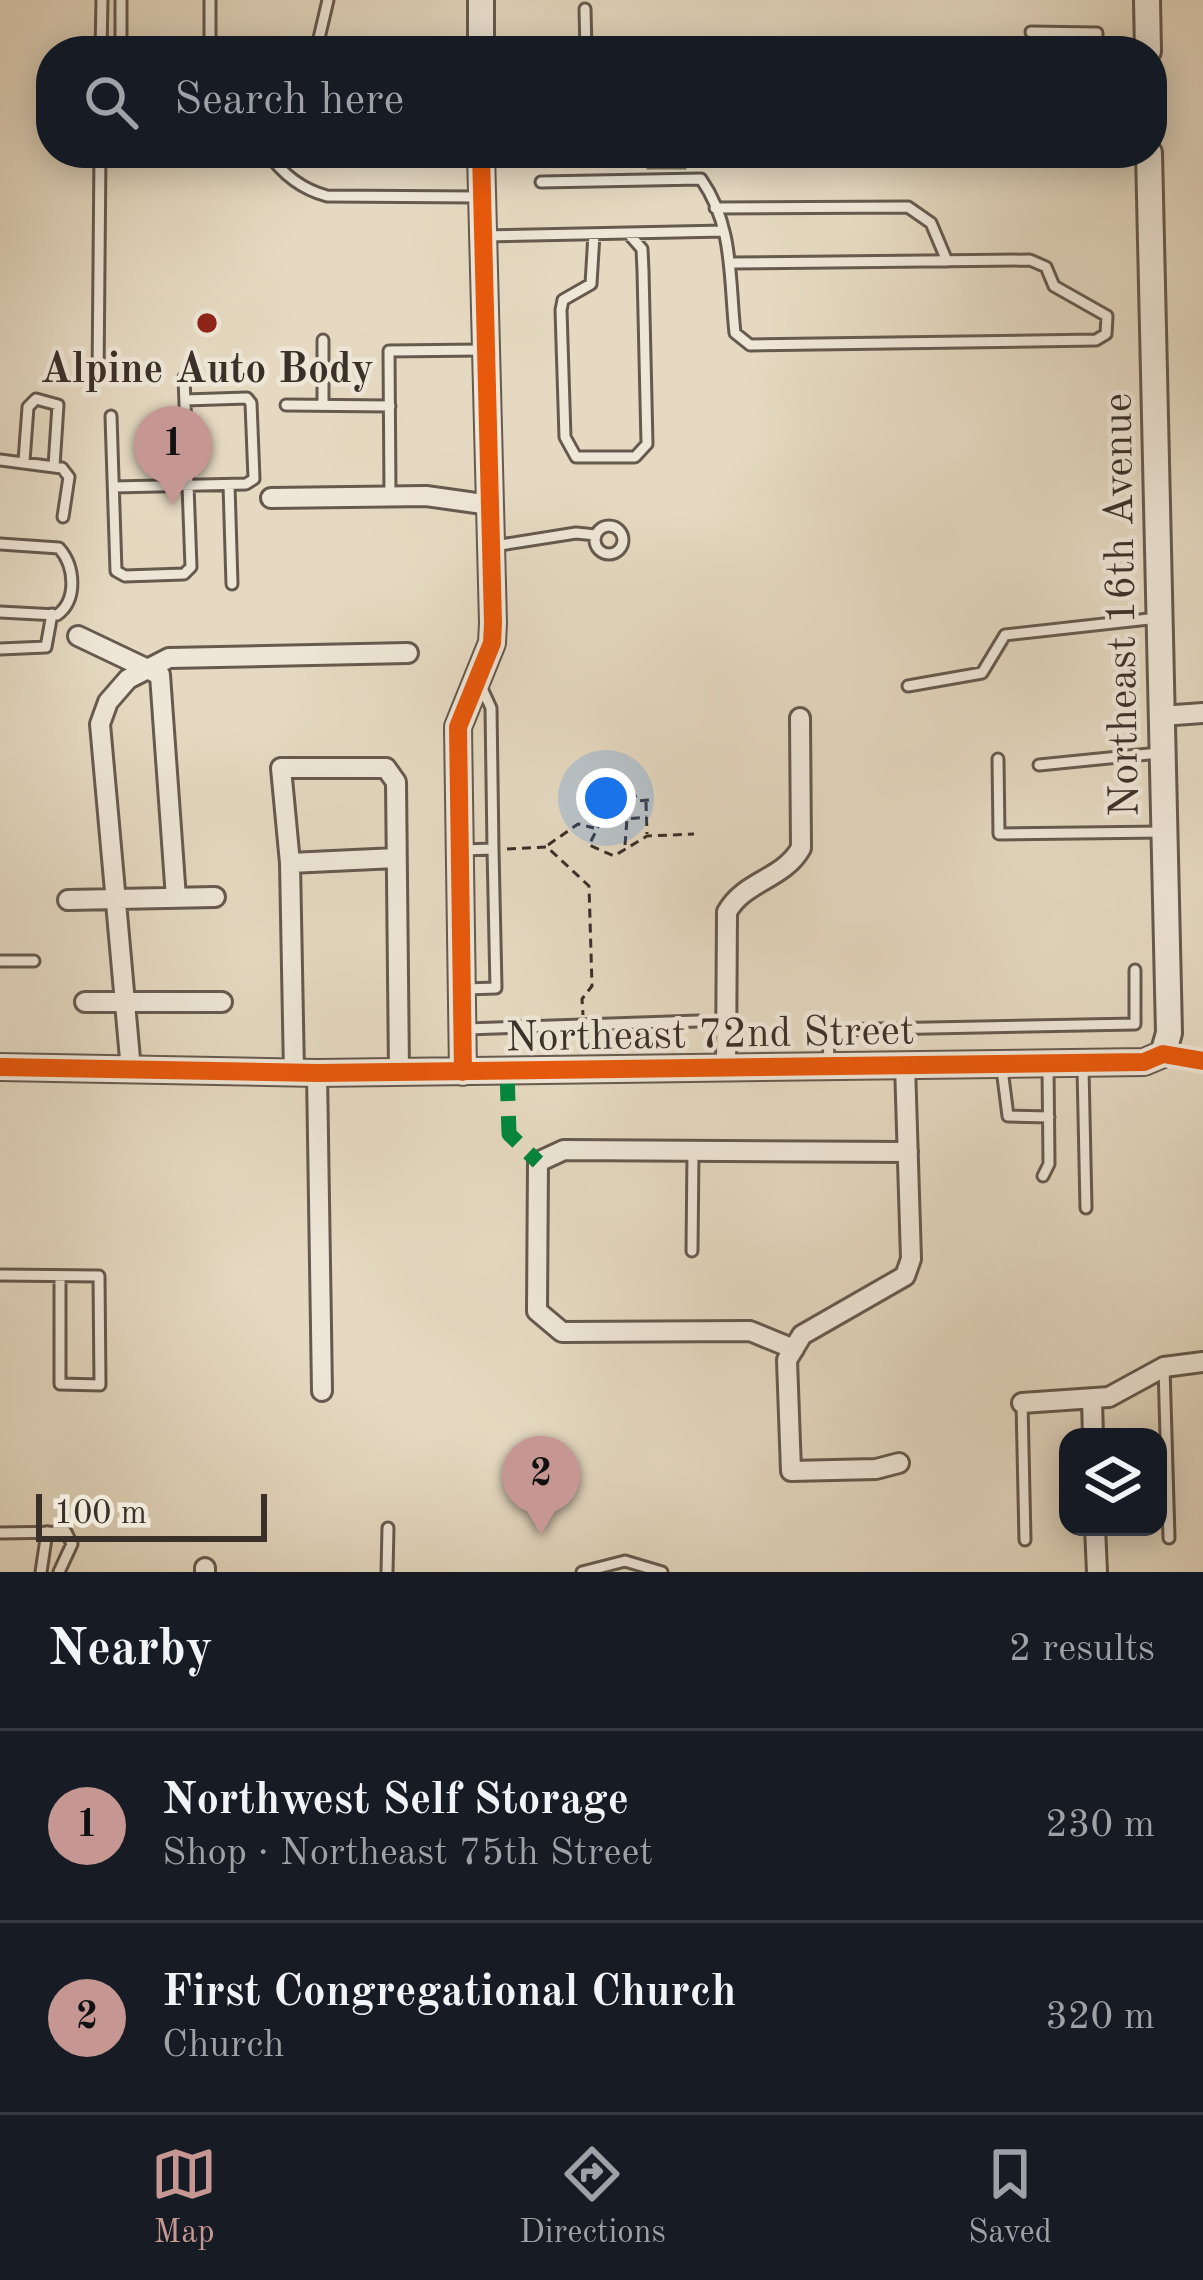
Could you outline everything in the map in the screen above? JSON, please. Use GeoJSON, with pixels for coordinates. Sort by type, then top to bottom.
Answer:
{"type":"FeatureCollection","features":[{"type":"Feature","properties":{"kind":"street"},"geometry":{"type":"LineString","coordinates":[[481,0],[481,36]]}},
{"type":"Feature","properties":{"kind":"street"},"geometry":{"type":"LineString","coordinates":[[1147,0],[1148,36]]}},
{"type":"Feature","properties":{"kind":"street"},"geometry":{"type":"LineString","coordinates":[[463,1072],[458,718],[492,643],[481,168]]}},
{"type":"Feature","properties":{"kind":"street","name":"Northeast 16th Avenue"},"geometry":{"type":"LineString","coordinates":[[1149,168],[1168,1008],[1163,1054]]}},
{"type":"Feature","properties":{"kind":"street"},"geometry":{"type":"LineString","coordinates":[[272,498],[390,496],[490,505]]}},
{"type":"Feature","properties":{"kind":"street"},"geometry":{"type":"LineString","coordinates":[[79,636],[160,675],[176,898]]}},
{"type":"Feature","properties":{"kind":"street"},"geometry":{"type":"LineString","coordinates":[[130,1070],[100,724],[109,702],[142,669],[169,658],[408,653]]}},
{"type":"Feature","properties":{"kind":"street"},"geometry":{"type":"LineString","coordinates":[[1161,716],[1203,712]]}},
{"type":"Feature","properties":{"kind":"street"},"geometry":{"type":"LineString","coordinates":[[726,1069],[727,912],[739,894],[782,871],[801,848],[800,718]]}},
{"type":"Feature","properties":{"kind":"street"},"geometry":{"type":"LineString","coordinates":[[322,1391],[305,1073],[281,768],[393,771],[399,1072]]}},
{"type":"Feature","properties":{"kind":"street"},"geometry":{"type":"LineString","coordinates":[[290,863],[396,858]]}},
{"type":"Feature","properties":{"kind":"street"},"geometry":{"type":"LineString","coordinates":[[68,900],[215,897]]}},
{"type":"Feature","properties":{"kind":"street"},"geometry":{"type":"LineString","coordinates":[[85,1002],[222,1002]]}},
{"type":"Feature","properties":{"kind":"street","name":"Northeast 72nd Street"},"geometry":{"type":"LineString","coordinates":[[0,1067],[305,1073],[1154,1061],[1163,1054],[1203,1061]]}},
{"type":"Feature","properties":{"kind":"street"},"geometry":{"type":"LineString","coordinates":[[898,1463],[876,1469],[791,1471],[787,1360],[802,1335],[905,1276],[910,1259],[905,1065]]}},
{"type":"Feature","properties":{"kind":"street"},"geometry":{"type":"LineString","coordinates":[[794,1349],[750,1331],[562,1332],[537,1311],[538,1162],[564,1150],[908,1152]]}},
{"type":"Feature","properties":{"kind":"street"},"geometry":{"type":"LineString","coordinates":[[1022,1403],[1092,1400],[1133,1388],[1164,1367],[1203,1362]]}},
{"type":"Feature","properties":{"kind":"street"},"geometry":{"type":"LineString","coordinates":[[1092,1400],[1093,1428]]}},
{"type":"Feature","properties":{"kind":"street"},"geometry":{"type":"LineString","coordinates":[[1095,1536],[1097,1572]]}},
{"type":"Feature","properties":{"kind":"lane"},"geometry":{"type":"LineString","coordinates":[[101,36],[102,0]]}},
{"type":"Feature","properties":{"kind":"lane"},"geometry":{"type":"LineString","coordinates":[[121,0],[122,36]]}},
{"type":"Feature","properties":{"kind":"lane"},"geometry":{"type":"LineString","coordinates":[[210,0],[210,36]]}},
{"type":"Feature","properties":{"kind":"lane"},"geometry":{"type":"LineString","coordinates":[[320,36],[328,0]]}},
{"type":"Feature","properties":{"kind":"lane"},"geometry":{"type":"LineString","coordinates":[[585,9],[586,36]]}},
{"type":"Feature","properties":{"kind":"lane"},"geometry":{"type":"LineString","coordinates":[[1031,32],[1097,36]]}},
{"type":"Feature","properties":{"kind":"lane"},"geometry":{"type":"LineString","coordinates":[[98,379],[100,168]]}},
{"type":"Feature","properties":{"kind":"lane"},"geometry":{"type":"LineString","coordinates":[[282,168],[294,181],[327,196],[482,197]]}},
{"type":"Feature","properties":{"kind":"lane"},"geometry":{"type":"LineString","coordinates":[[541,182],[701,179],[733,263],[735,333],[751,345],[1096,340],[1106,334],[1107,316],[1054,286],[1039,262],[733,263]]}},
{"type":"Feature","properties":{"kind":"lane"},"geometry":{"type":"LineString","coordinates":[[715,208],[908,207],[931,223],[947,261]]}},
{"type":"Feature","properties":{"kind":"lane"},"geometry":{"type":"LineString","coordinates":[[483,236],[724,232]]}},
{"type":"Feature","properties":{"kind":"lane"},"geometry":{"type":"LineString","coordinates":[[594,234],[590,284],[563,300],[561,310],[565,436],[576,457],[635,457],[644,452],[647,434],[643,271],[641,249],[628,233]]}},
{"type":"Feature","properties":{"kind":"lane"},"geometry":{"type":"LineString","coordinates":[[322,405],[323,340]]}},
{"type":"Feature","properties":{"kind":"lane"},"geometry":{"type":"LineString","coordinates":[[390,496],[389,351],[486,350]]}},
{"type":"Feature","properties":{"kind":"lane"},"geometry":{"type":"LineString","coordinates":[[111,416],[116,571],[184,574],[190,567],[184,377]]}},
{"type":"Feature","properties":{"kind":"lane"},"geometry":{"type":"LineString","coordinates":[[113,487],[230,484],[254,479],[247,398],[185,400]]}},
{"type":"Feature","properties":{"kind":"lane"},"geometry":{"type":"LineString","coordinates":[[24,461],[28,406],[36,399],[49,399],[58,405],[54,466]]}},
{"type":"Feature","properties":{"kind":"lane"},"geometry":{"type":"LineString","coordinates":[[286,405],[390,406]]}},
{"type":"Feature","properties":{"kind":"lane"},"geometry":{"type":"LineString","coordinates":[[0,460],[54,466],[69,477],[63,517]]}},
{"type":"Feature","properties":{"kind":"lane"},"geometry":{"type":"LineString","coordinates":[[230,484],[232,584]]}},
{"type":"Feature","properties":{"kind":"lane"},"geometry":{"type":"LineString","coordinates":[[491,547],[576,533],[596,535]]}},
{"type":"Feature","properties":{"kind":"lane"},"geometry":{"type":"LineString","coordinates":[[0,544],[50,544],[66,555],[72,598],[64,611],[52,614],[0,612]]}},
{"type":"Feature","properties":{"kind":"lane"},"geometry":{"type":"LineString","coordinates":[[0,649],[46,647],[52,614]]}},
{"type":"Feature","properties":{"kind":"lane"},"geometry":{"type":"LineString","coordinates":[[908,686],[982,673],[1005,635],[1158,618]]}},
{"type":"Feature","properties":{"kind":"lane"},"geometry":{"type":"LineString","coordinates":[[461,989],[496,988],[491,708],[477,680]]}},
{"type":"Feature","properties":{"kind":"lane"},"geometry":{"type":"LineString","coordinates":[[1039,765],[1162,752]]}},
{"type":"Feature","properties":{"kind":"lane"},"geometry":{"type":"LineString","coordinates":[[998,759],[999,835],[1163,832]]}},
{"type":"Feature","properties":{"kind":"lane"},"geometry":{"type":"LineString","coordinates":[[458,850],[493,849]]}},
{"type":"Feature","properties":{"kind":"lane"},"geometry":{"type":"LineString","coordinates":[[0,961],[34,961]]}},
{"type":"Feature","properties":{"kind":"lane"},"geometry":{"type":"LineString","coordinates":[[829,1067],[828,1030],[1136,1024],[1135,970]]}},
{"type":"Feature","properties":{"kind":"lane"},"geometry":{"type":"LineString","coordinates":[[1135,1008],[1168,1008]]}},
{"type":"Feature","properties":{"kind":"lane"},"geometry":{"type":"LineString","coordinates":[[462,1029],[698,1021]]}},
{"type":"Feature","properties":{"kind":"lane"},"geometry":{"type":"LineString","coordinates":[[1082,1062],[1086,1208]]}},
{"type":"Feature","properties":{"kind":"lane"},"geometry":{"type":"LineString","coordinates":[[1043,1176],[1049,1164],[1048,1063]]}},
{"type":"Feature","properties":{"kind":"lane"},"geometry":{"type":"LineString","coordinates":[[1002,1064],[1008,1116],[1049,1117]]}},
{"type":"Feature","properties":{"kind":"lane"},"geometry":{"type":"LineString","coordinates":[[692,1251],[693,1152]]}},
{"type":"Feature","properties":{"kind":"lane"},"geometry":{"type":"LineString","coordinates":[[0,1275],[100,1276],[100,1385],[60,1384],[60,1276]]}},
{"type":"Feature","properties":{"kind":"lane"},"geometry":{"type":"LineString","coordinates":[[1164,1367],[1169,1538]]}},
{"type":"Feature","properties":{"kind":"lane"},"geometry":{"type":"LineString","coordinates":[[1022,1403],[1024,1540]]}},
{"type":"Feature","properties":{"kind":"lane"},"geometry":{"type":"LineString","coordinates":[[387,1572],[388,1528]]}},
{"type":"Feature","properties":{"kind":"lane"},"geometry":{"type":"LineString","coordinates":[[40,1572],[47,1532]]}},
{"type":"Feature","properties":{"kind":"lane"},"geometry":{"type":"LineString","coordinates":[[0,1533],[65,1532],[72,1544],[58,1572]]}},
{"type":"Feature","properties":{"kind":"lane"},"geometry":{"type":"LineString","coordinates":[[582,1572],[625,1566],[662,1572]]}},
{"type":"Feature","properties":{"kind":"path"},"geometry":{"type":"LineString","coordinates":[[647,836],[647,801],[638,801],[630,787],[618,788],[594,827],[593,849],[614,856],[647,836],[694,835]]}},
{"type":"Feature","properties":{"kind":"path"},"geometry":{"type":"LineString","coordinates":[[625,846],[627,819],[646,817]]}},
{"type":"Feature","properties":{"kind":"path"},"geometry":{"type":"LineString","coordinates":[[548,847],[550,839],[578,824],[594,827]]}},
{"type":"Feature","properties":{"kind":"path"},"geometry":{"type":"LineString","coordinates":[[493,849],[548,847],[589,886],[592,986],[582,998]]}},
{"type":"Feature","properties":{"kind":"marked path"},"geometry":{"type":"LineString","coordinates":[[507,1071],[509,1134],[538,1162]]}},
{"type":"Feature","properties":{"kind":"cycle path"},"geometry":{"type":"LineString","coordinates":[[463,1072],[458,727],[492,643],[493,623],[481,168]]}},
{"type":"Feature","properties":{"kind":"cycle path"},"geometry":{"type":"LineString","coordinates":[[0,1067],[317,1073],[1144,1062],[1163,1054],[1203,1061]]}},
{"type":"Feature","properties":{"kind":"place","name":"Alpine Auto Body"},"geometry":{"type":"Point","coordinates":[207,323]}},
{"type":"Feature","properties":{"kind":"place","name":"Northwest Self Storage"},"geometry":{"type":"Point","coordinates":[173,505]}},
{"type":"Feature","properties":{"kind":"place","name":"First Congregational Church"},"geometry":{"type":"Point","coordinates":[541,1535]}}]}
